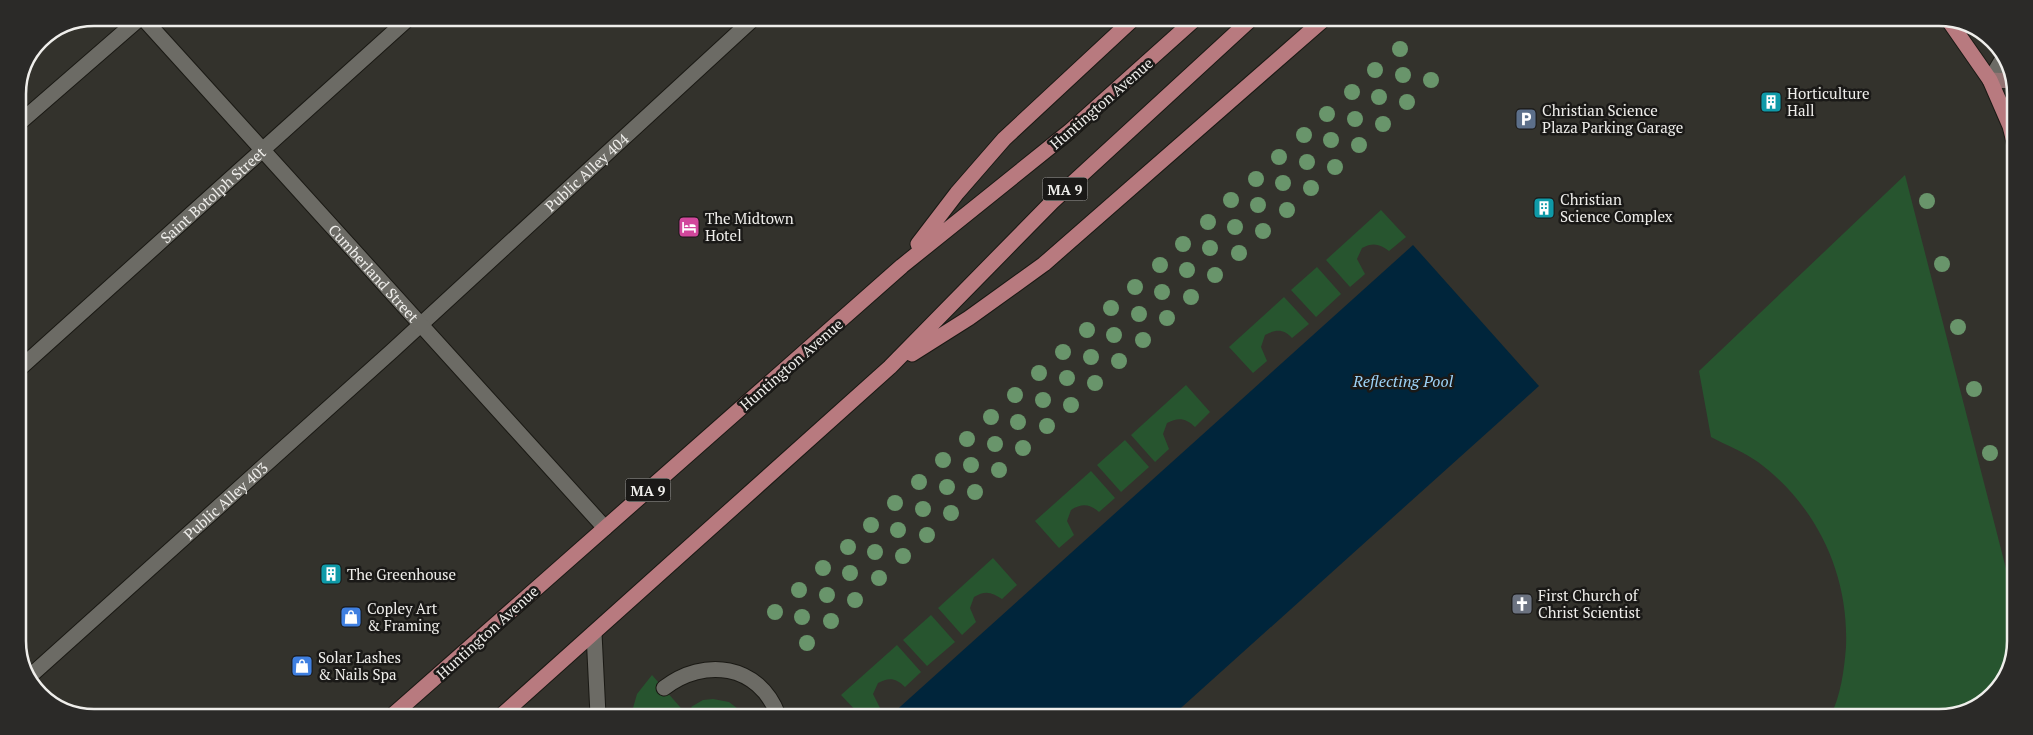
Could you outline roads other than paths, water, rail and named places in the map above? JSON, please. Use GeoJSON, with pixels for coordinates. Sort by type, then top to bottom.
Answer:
{"type":"FeatureCollection","features":[{"type":"Feature","properties":{"kind":"main road"},"geometry":{"type":"LineString","coordinates":[[902,266],[957,193],[1004,139],[1126,26]]}},
{"type":"Feature","properties":{"kind":"main road","name":"Huntington Avenue"},"geometry":{"type":"LineString","coordinates":[[400,709],[902,266],[1070,131],[1187,26]]}},
{"type":"Feature","properties":{"kind":"main road","name":"MA 9"},"geometry":{"type":"LineString","coordinates":[[509,709],[890,368],[1052,202],[1243,26]]}},
{"type":"Feature","properties":{"kind":"main road"},"geometry":{"type":"LineString","coordinates":[[890,368],[970,318],[1044,264],[1316,26]]}},
{"type":"Feature","properties":{"kind":"main road"},"geometry":{"type":"LineString","coordinates":[[1954,28],[1990,80],[2007,119]]}},
{"type":"Feature","properties":{"kind":"main road"},"geometry":{"type":"LineString","coordinates":[[1990,80],[2005,81]]}},
{"type":"Feature","properties":{"kind":"street"},"geometry":{"type":"LineString","coordinates":[[26,117],[132,26]]}},
{"type":"Feature","properties":{"kind":"street","name":"Cumberland Street"},"geometry":{"type":"LineString","coordinates":[[148,26],[605,528]]}},
{"type":"Feature","properties":{"kind":"street","name":"Saint Botolph Street"},"geometry":{"type":"LineString","coordinates":[[26,363],[400,26]]}},
{"type":"Feature","properties":{"kind":"street","name":"Public Alley 404"},"geometry":{"type":"LineString","coordinates":[[420,324],[745,26]]}},
{"type":"Feature","properties":{"kind":"street"},"geometry":{"type":"LineString","coordinates":[[1990,80],[2000,64]]}},
{"type":"Feature","properties":{"kind":"street","name":"Public Alley 403"},"geometry":{"type":"LineString","coordinates":[[34,673],[420,324]]}},
{"type":"Feature","properties":{"kind":"street"},"geometry":{"type":"LineString","coordinates":[[594,633],[598,709]]}},
{"type":"Feature","properties":{"kind":"street"},"geometry":{"type":"LineString","coordinates":[[664,688],[678,678],[697,670],[730,671],[758,685],[775,709]]}},
{"type":"Feature","properties":{"kind":"water","name":"Reflecting Pool"},"geometry":{"type":"Polygon","coordinates":[[[1413,245],[1539,386],[1180,709],[898,709],[1413,245]]]}},
{"type":"Feature","properties":{"kind":"place","name":"Horticulture Hall"},"geometry":{"type":"Point","coordinates":[1771,102]}},
{"type":"Feature","properties":{"kind":"place","name":"Christian Science Plaza Parking Garage"},"geometry":{"type":"Point","coordinates":[1526,119]}},
{"type":"Feature","properties":{"kind":"place","name":"Christian Science Complex"},"geometry":{"type":"Point","coordinates":[1544,208]}},
{"type":"Feature","properties":{"kind":"place","name":"The Midtown Hotel"},"geometry":{"type":"Point","coordinates":[689,227]}},
{"type":"Feature","properties":{"kind":"place","name":"The Greenhouse"},"geometry":{"type":"Point","coordinates":[331,574]}},
{"type":"Feature","properties":{"kind":"place","name":"First Church of Christ Scientist"},"geometry":{"type":"Point","coordinates":[1522,604]}},
{"type":"Feature","properties":{"kind":"place","name":"Copley Art & Framing"},"geometry":{"type":"Point","coordinates":[351,617]}},
{"type":"Feature","properties":{"kind":"place","name":"Solar Lashes & Nails Spa"},"geometry":{"type":"Point","coordinates":[302,666]}}]}
